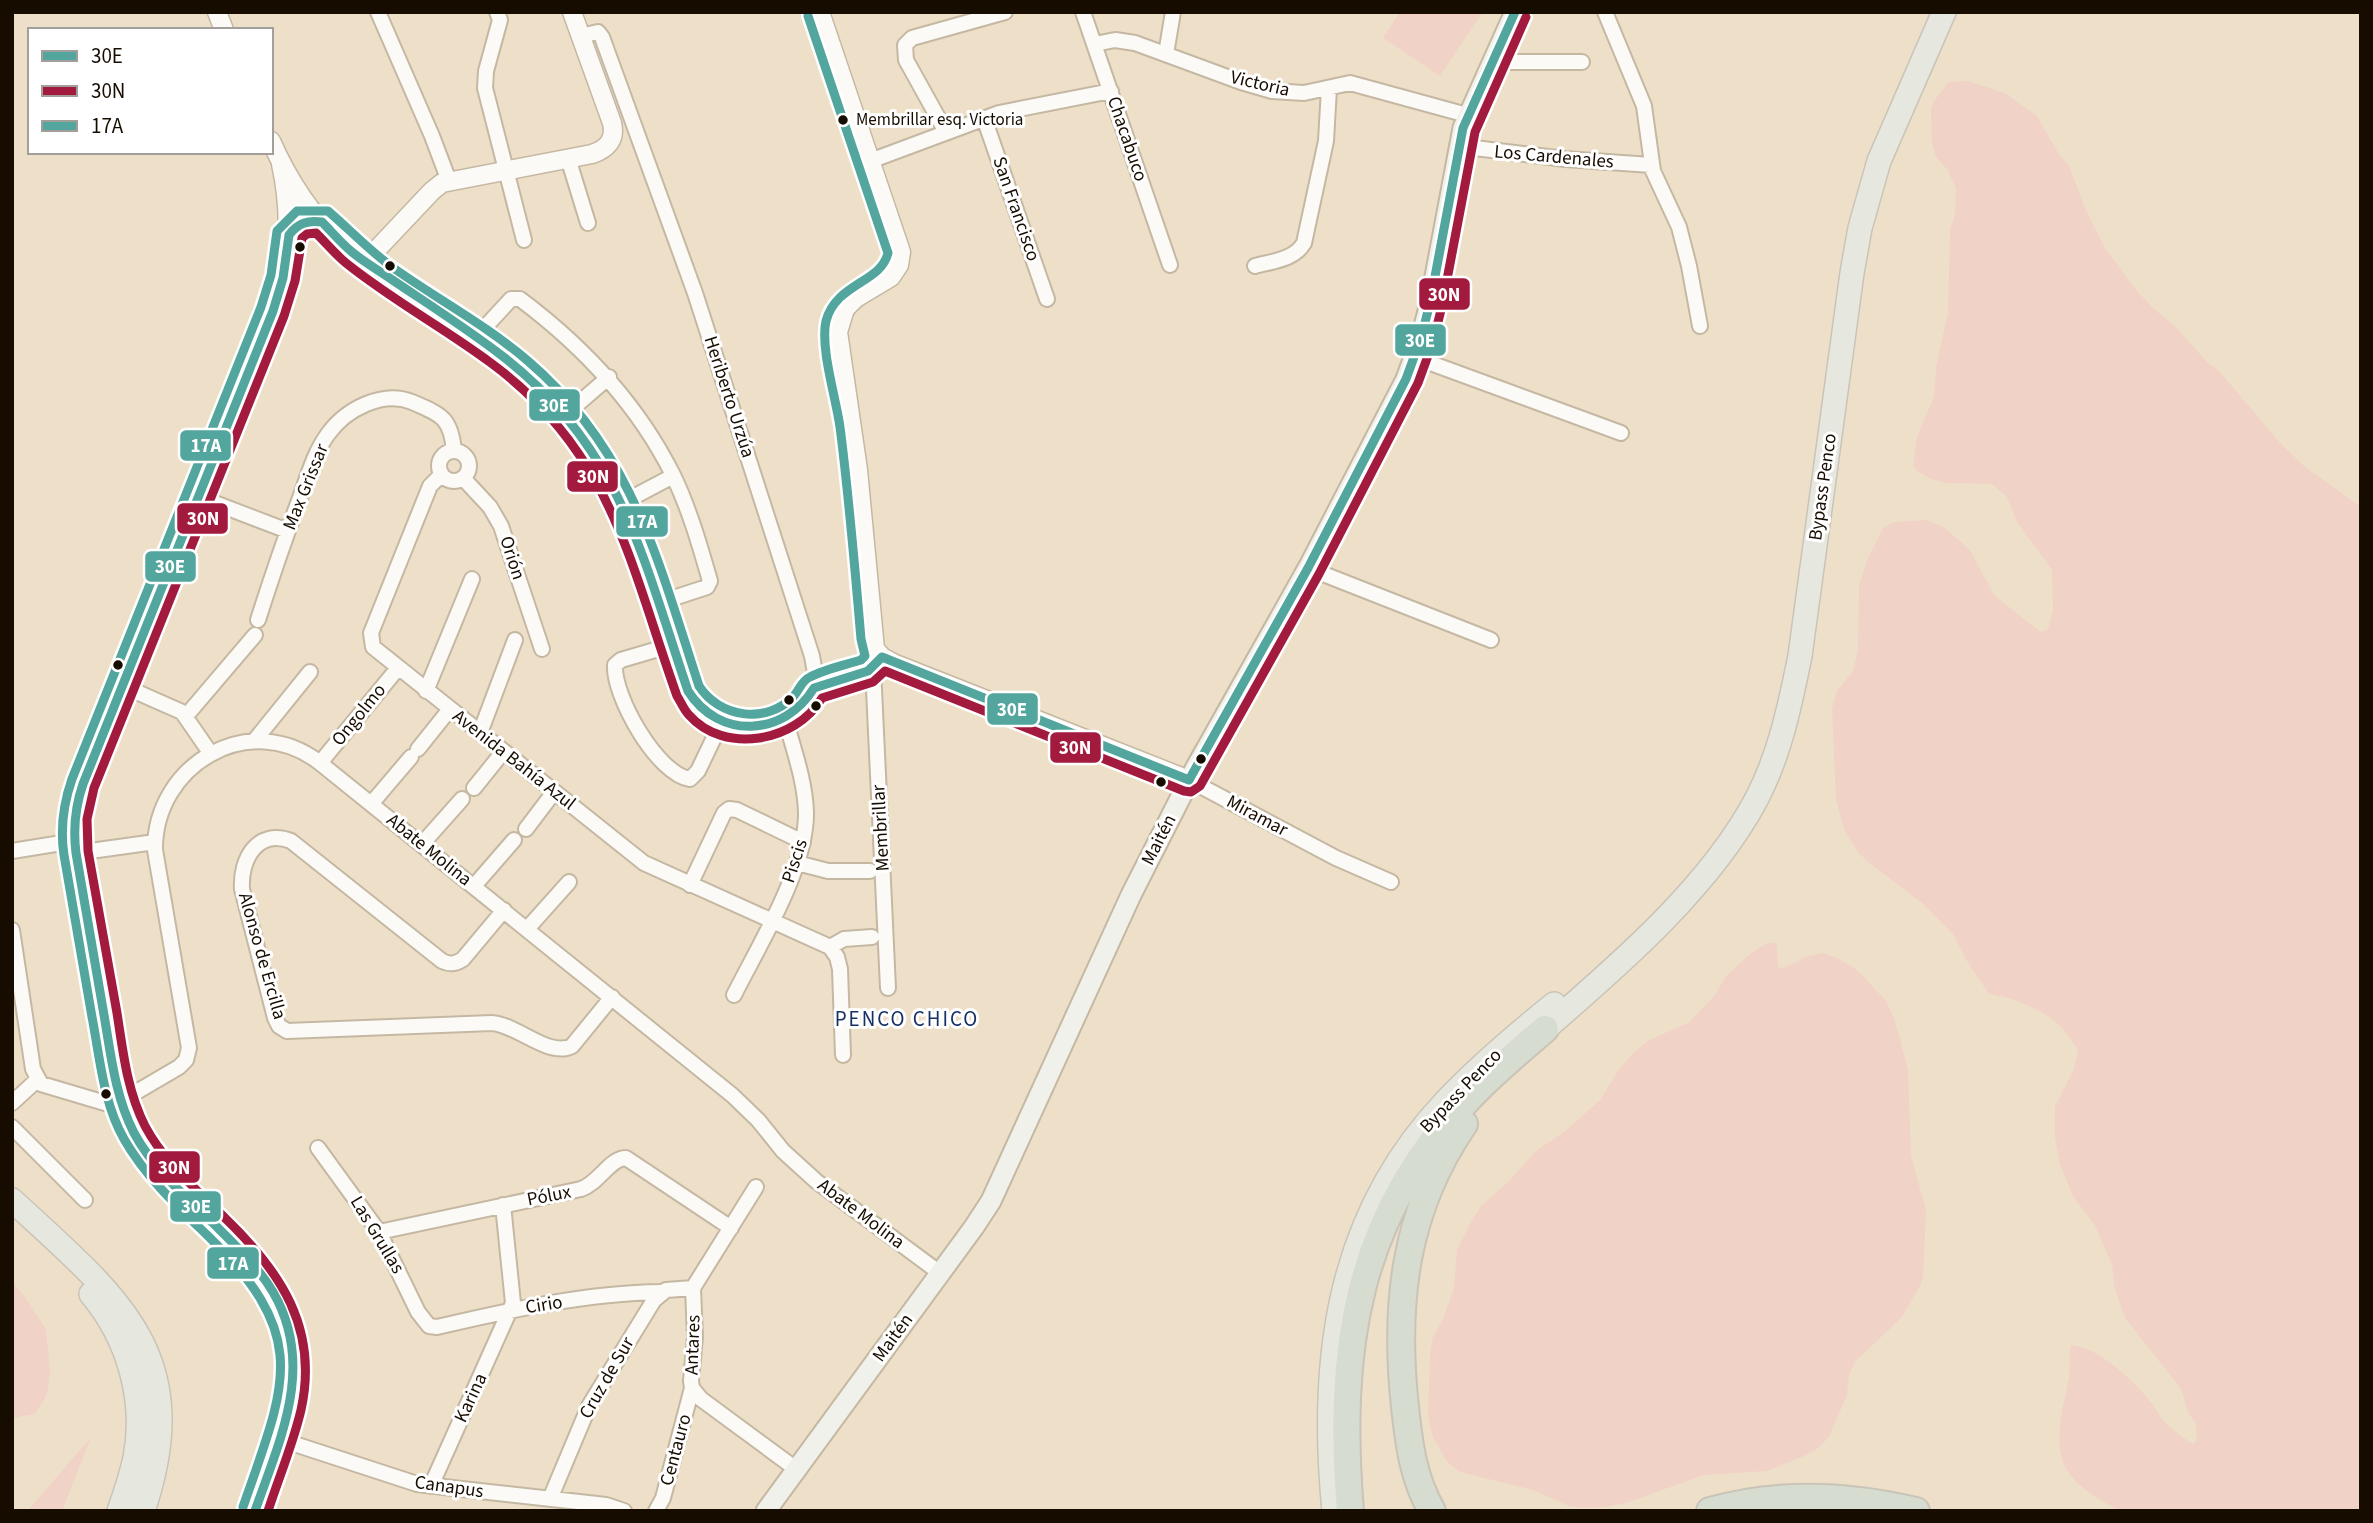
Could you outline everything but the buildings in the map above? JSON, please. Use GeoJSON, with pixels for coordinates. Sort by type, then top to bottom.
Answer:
{"type":"FeatureCollection","features":[{"type":"Feature","properties":{"kind":"highway"},"geometry":{"type":"LineString","coordinates":[[1350,1511],[1346,1420],[1350,1354],[1362,1284],[1378,1236],[1403,1187],[1451,1119],[1485,1083],[1545,1029]]}},
{"type":"Feature","properties":{"kind":"highway"},"geometry":{"type":"LineString","coordinates":[[1432,1511],[1419,1486],[1410,1452],[1401,1373],[1400,1322],[1410,1244],[1429,1187],[1456,1136],[1469,1117],[1545,1029]]}},
{"type":"Feature","properties":{"kind":"highway"},"geometry":{"type":"LineString","coordinates":[[1710,1511],[1753,1502],[1800,1498],[1852,1500],[1916,1511]]}},
{"type":"Feature","properties":{"kind":"main road","name":"Maitén"},"geometry":{"type":"LineString","coordinates":[[768,1509],[975,1227],[999,1186],[1117,923],[1189,780],[1308,568],[1380,432],[1414,357],[1432,295],[1458,146],[1467,115],[1515,12]]}},
{"type":"Feature","properties":{"kind":"main road","name":"Bypass Penco"},"geometry":{"type":"LineString","coordinates":[[1545,1029],[1614,968],[1714,862],[1739,830],[1757,797],[1782,736],[1806,621],[1860,228],[1879,161],[1944,12]]}},
{"type":"Feature","properties":{"kind":"main road","name":"Bypass Penco"},"geometry":{"type":"LineString","coordinates":[[1334,1511],[1328,1431],[1333,1348],[1348,1275],[1376,1201],[1410,1145],[1446,1100],[1516,1035],[1608,961],[1649,933]]}},
{"type":"Feature","properties":{"kind":"main road"},"geometry":{"type":"LineString","coordinates":[[12,1200],[103,1286],[130,1321],[147,1354],[157,1382],[162,1424],[159,1451],[144,1511]]}},
{"type":"Feature","properties":{"kind":"main road"},"geometry":{"type":"LineString","coordinates":[[12,1220],[83,1284],[116,1331],[128,1361],[137,1401],[137,1443],[131,1476],[119,1511]]}},
{"type":"Feature","properties":{"kind":"street"},"geometry":{"type":"LineString","coordinates":[[378,12],[449,181]]}},
{"type":"Feature","properties":{"kind":"street"},"geometry":{"type":"LineString","coordinates":[[496,12],[500,20],[485,82],[524,240]]}},
{"type":"Feature","properties":{"kind":"street"},"geometry":{"type":"LineString","coordinates":[[365,262],[432,191],[449,181],[568,158],[605,148],[613,134],[612,123],[572,12]]}},
{"type":"Feature","properties":{"kind":"street","name":"Membrillar"},"geometry":{"type":"LineString","coordinates":[[820,12],[897,238],[900,259],[891,276],[856,298],[845,309],[838,332],[858,470],[877,662],[888,988]]}},
{"type":"Feature","properties":{"kind":"street"},"geometry":{"type":"LineString","coordinates":[[946,132],[908,65],[905,45],[912,38],[1005,12]]}},
{"type":"Feature","properties":{"kind":"street","name":"Chacabuco"},"geometry":{"type":"LineString","coordinates":[[1083,12],[1170,265]]}},
{"type":"Feature","properties":{"kind":"street"},"geometry":{"type":"LineString","coordinates":[[1166,54],[1172,12]]}},
{"type":"Feature","properties":{"kind":"street"},"geometry":{"type":"LineString","coordinates":[[1605,12],[1644,106],[1651,165],[1679,227],[1700,326]]}},
{"type":"Feature","properties":{"kind":"street","name":"Heriberto Urzúa"},"geometry":{"type":"LineString","coordinates":[[580,36],[598,32],[614,70],[713,346],[812,656],[816,673],[814,688]]}},
{"type":"Feature","properties":{"kind":"street","name":"Victoria"},"geometry":{"type":"LineString","coordinates":[[1095,44],[1125,41],[1272,91],[1304,93],[1343,83],[1357,84],[1467,115]]}},
{"type":"Feature","properties":{"kind":"street"},"geometry":{"type":"LineString","coordinates":[[1492,62],[1582,62]]}},
{"type":"Feature","properties":{"kind":"street"},"geometry":{"type":"LineString","coordinates":[[595,76],[614,70]]}},
{"type":"Feature","properties":{"kind":"street"},"geometry":{"type":"LineString","coordinates":[[1255,266],[1290,257],[1298,252],[1304,243],[1326,141],[1329,88]]}},
{"type":"Feature","properties":{"kind":"street"},"geometry":{"type":"LineString","coordinates":[[870,160],[984,118],[1023,107],[1111,92]]}},
{"type":"Feature","properties":{"kind":"street","name":"San Francisco"},"geometry":{"type":"LineString","coordinates":[[984,118],[1047,299]]}},
{"type":"Feature","properties":{"kind":"street"},"geometry":{"type":"LineString","coordinates":[[273,146],[299,194],[342,244],[523,373],[565,415],[593,453],[622,503],[694,705],[706,716],[721,723],[751,725],[785,718],[802,708],[814,688],[862,674],[877,662]]}},
{"type":"Feature","properties":{"kind":"street","name":"Los Cardenales"},"geometry":{"type":"LineString","coordinates":[[1458,146],[1565,159],[1651,165]]}},
{"type":"Feature","properties":{"kind":"street"},"geometry":{"type":"LineString","coordinates":[[568,158],[588,223]]}},
{"type":"Feature","properties":{"kind":"street"},"geometry":{"type":"LineString","coordinates":[[255,1511],[290,1404],[294,1374],[293,1346],[287,1319],[275,1293],[259,1270],[194,1208],[148,1155],[120,1103],[75,847],[75,813],[79,794],[273,311],[283,278],[289,235],[288,199],[281,164]]}},
{"type":"Feature","properties":{"kind":"street"},"geometry":{"type":"LineString","coordinates":[[289,235],[302,222],[322,222]]}},
{"type":"Feature","properties":{"kind":"street"},"geometry":{"type":"LineString","coordinates":[[476,337],[508,302],[517,298],[569,337],[608,377],[641,422],[673,476],[710,581],[707,587],[658,603]]}},
{"type":"Feature","properties":{"kind":"street"},"geometry":{"type":"LineString","coordinates":[[1414,357],[1621,433]]}},
{"type":"Feature","properties":{"kind":"street"},"geometry":{"type":"LineString","coordinates":[[565,415],[608,377]]}},
{"type":"Feature","properties":{"kind":"street","name":"Max Grissar"},"geometry":{"type":"LineString","coordinates":[[186,716],[256,627],[313,461],[327,436],[347,415],[373,401],[403,399],[441,417],[451,430],[454,451]]}},
{"type":"Feature","properties":{"kind":"street"},"geometry":{"type":"LineString","coordinates":[[441,474],[451,481],[463,478],[468,472],[468,461],[464,455],[454,451]]}},
{"type":"Feature","properties":{"kind":"street","name":"Avenida Bahía Azul"},"geometry":{"type":"LineString","coordinates":[[454,451],[447,452],[438,464],[441,474],[430,486],[371,633],[373,648],[644,863],[830,947]]}},
{"type":"Feature","properties":{"kind":"street"},"geometry":{"type":"LineString","coordinates":[[622,503],[673,476]]}},
{"type":"Feature","properties":{"kind":"street","name":"Orión"},"geometry":{"type":"LineString","coordinates":[[463,478],[490,507],[502,526],[542,649]]}},
{"type":"Feature","properties":{"kind":"street"},"geometry":{"type":"LineString","coordinates":[[199,497],[288,531]]}},
{"type":"Feature","properties":{"kind":"street"},"geometry":{"type":"LineString","coordinates":[[1308,568],[1491,640]]}},
{"type":"Feature","properties":{"kind":"street"},"geometry":{"type":"LineString","coordinates":[[426,691],[472,579]]}},
{"type":"Feature","properties":{"kind":"street"},"geometry":{"type":"LineString","coordinates":[[480,733],[515,640]]}},
{"type":"Feature","properties":{"kind":"street"},"geometry":{"type":"LineString","coordinates":[[672,645],[621,660],[615,665],[615,673],[626,705],[638,730],[665,765],[690,779],[698,771],[721,723]]}},
{"type":"Feature","properties":{"kind":"street","name":"Miramar"},"geometry":{"type":"LineString","coordinates":[[877,662],[1189,780],[1336,858],[1391,882]]}},
{"type":"Feature","properties":{"kind":"street","name":"Ongolmo"},"geometry":{"type":"LineString","coordinates":[[320,762],[398,668]]}},
{"type":"Feature","properties":{"kind":"street"},"geometry":{"type":"LineString","coordinates":[[255,740],[310,672]]}},
{"type":"Feature","properties":{"kind":"street"},"geometry":{"type":"LineString","coordinates":[[122,686],[172,707],[186,716],[211,754]]}},
{"type":"Feature","properties":{"kind":"street"},"geometry":{"type":"LineString","coordinates":[[371,804],[450,709]]}},
{"type":"Feature","properties":{"kind":"street","name":"Piscis"},"geometry":{"type":"LineString","coordinates":[[734,995],[797,863],[803,842],[805,799],[785,718]]}},
{"type":"Feature","properties":{"kind":"street","name":"Abate Molina"},"geometry":{"type":"LineString","coordinates":[[120,1103],[179,1067],[186,1060],[189,1048],[155,842],[161,812],[171,792],[186,774],[211,754],[232,745],[255,740],[287,744],[299,748],[320,762],[612,997],[746,1107],[803,1170],[940,1273]]}},
{"type":"Feature","properties":{"kind":"street"},"geometry":{"type":"LineString","coordinates":[[474,789],[503,752]]}},
{"type":"Feature","properties":{"kind":"street"},"geometry":{"type":"LineString","coordinates":[[526,830],[554,792]]}},
{"type":"Feature","properties":{"kind":"street"},"geometry":{"type":"LineString","coordinates":[[422,844],[462,799]]}},
{"type":"Feature","properties":{"kind":"street"},"geometry":{"type":"LineString","coordinates":[[690,885],[724,813],[729,809],[737,810],[803,842]]}},
{"type":"Feature","properties":{"kind":"street","name":"Alonso de Ercilla"},"geometry":{"type":"LineString","coordinates":[[504,911],[463,959],[449,964],[291,841],[277,837],[259,842],[247,857],[242,870],[242,889],[275,1018],[279,1026],[287,1031],[492,1023],[506,1025],[554,1049],[563,1050],[575,1042],[612,997]]}},
{"type":"Feature","properties":{"kind":"street"},"geometry":{"type":"LineString","coordinates":[[474,886],[514,840]]}},
{"type":"Feature","properties":{"kind":"street"},"geometry":{"type":"LineString","coordinates":[[12,851],[155,842]]}},
{"type":"Feature","properties":{"kind":"street"},"geometry":{"type":"LineString","coordinates":[[797,863],[828,871],[870,871]]}},
{"type":"Feature","properties":{"kind":"street"},"geometry":{"type":"LineString","coordinates":[[527,929],[569,881]]}},
{"type":"Feature","properties":{"kind":"street"},"geometry":{"type":"LineString","coordinates":[[12,930],[33,1069],[37,1080],[47,1086],[105,1103],[120,1103]]}},
{"type":"Feature","properties":{"kind":"street"},"geometry":{"type":"LineString","coordinates":[[843,1055],[840,969],[837,957],[830,947],[844,939],[872,937]]}},
{"type":"Feature","properties":{"kind":"street"},"geometry":{"type":"LineString","coordinates":[[12,1103],[37,1080]]}},
{"type":"Feature","properties":{"kind":"street"},"geometry":{"type":"LineString","coordinates":[[12,1127],[85,1200]]}},
{"type":"Feature","properties":{"kind":"street","name":"Las Grullas"},"geometry":{"type":"LineString","coordinates":[[318,1148],[379,1231],[418,1312],[429,1326]]}},
{"type":"Feature","properties":{"kind":"street","name":"Pólux"},"geometry":{"type":"LineString","coordinates":[[379,1231],[589,1187],[618,1158],[626,1158],[730,1228]]}},
{"type":"Feature","properties":{"kind":"street","name":"Antares"},"geometry":{"type":"LineString","coordinates":[[756,1187],[693,1288],[695,1337],[692,1388],[701,1399],[796,1469]]}},
{"type":"Feature","properties":{"kind":"street"},"geometry":{"type":"LineString","coordinates":[[503,1205],[514,1295],[511,1310]]}},
{"type":"Feature","properties":{"kind":"street"},"geometry":{"type":"LineString","coordinates":[[661,1292],[693,1288]]}},
{"type":"Feature","properties":{"kind":"street","name":"Cirio"},"geometry":{"type":"LineString","coordinates":[[429,1326],[437,1327],[511,1310],[614,1295],[661,1292]]}},
{"type":"Feature","properties":{"kind":"street","name":"Cruz de Sur"},"geometry":{"type":"LineString","coordinates":[[551,1499],[600,1385],[661,1292]]}},
{"type":"Feature","properties":{"kind":"street","name":"Karina"},"geometry":{"type":"LineString","coordinates":[[431,1486],[511,1310]]}},
{"type":"Feature","properties":{"kind":"street","name":"Centauro"},"geometry":{"type":"LineString","coordinates":[[656,1511],[663,1498],[692,1388]]}},
{"type":"Feature","properties":{"kind":"street","name":"Canapus"},"geometry":{"type":"LineString","coordinates":[[279,1439],[403,1481],[606,1505],[624,1511]]}},
{"type":"Feature","properties":{"kind":"shaded area"},"geometry":{"type":"Polygon","coordinates":[[[1400,12],[1483,12],[1440,76],[1383,38],[1400,12]]]}},
{"type":"Feature","properties":{"kind":"shaded area"},"geometry":{"type":"Polygon","coordinates":[[[1968,81],[2005,93],[2037,116],[2060,156],[2068,164],[2105,248],[2137,291],[2219,371],[2281,444],[2304,466],[2361,507],[2361,1511],[2121,1511],[2081,1487],[2070,1474],[2063,1461],[2060,1428],[2069,1378],[2071,1345],[2082,1347],[2106,1359],[2138,1387],[2173,1430],[2193,1444],[2197,1439],[2196,1424],[2188,1412],[2181,1389],[2125,1318],[2114,1286],[2112,1264],[2095,1226],[2073,1196],[2060,1165],[2055,1138],[2055,1106],[2073,1071],[2078,1051],[2064,1030],[2046,1015],[2017,1001],[1989,994],[1953,934],[1922,903],[1857,851],[1845,832],[1836,800],[1832,709],[1836,692],[1853,671],[1858,650],[1859,586],[1867,560],[1883,528],[1894,522],[1927,520],[1945,528],[1970,550],[1994,595],[2037,629],[2042,632],[2048,629],[2053,609],[2052,570],[2017,522],[2007,497],[1992,484],[1946,483],[1931,479],[1917,471],[1913,465],[1917,436],[1934,397],[1936,368],[1948,312],[1950,230],[1955,213],[1956,188],[1947,169],[1936,157],[1932,144],[1931,110],[1933,102],[1949,82],[1968,81]]]}},
{"type":"Feature","properties":{"kind":"shaded area"},"geometry":{"type":"Polygon","coordinates":[[[1767,943],[1775,943],[1777,946],[1778,966],[1782,969],[1808,956],[1823,953],[1853,967],[1886,1001],[1895,1021],[1908,1069],[1911,1156],[1926,1210],[1923,1278],[1920,1286],[1902,1317],[1855,1362],[1849,1375],[1847,1395],[1829,1437],[1817,1449],[1767,1471],[1704,1475],[1626,1503],[1581,1508],[1569,1506],[1533,1490],[1460,1472],[1448,1463],[1433,1438],[1428,1416],[1430,1354],[1433,1337],[1443,1319],[1454,1288],[1457,1249],[1472,1220],[1481,1206],[1509,1181],[1536,1151],[1564,1132],[1600,1100],[1619,1069],[1634,1052],[1649,1040],[1688,1023],[1715,995],[1726,976],[1767,943]]]}},
{"type":"Feature","properties":{"kind":"shaded area"},"geometry":{"type":"Polygon","coordinates":[[[12,1282],[46,1329],[50,1371],[47,1395],[35,1414],[12,1418],[12,1282]]]}},
{"type":"Feature","properties":{"kind":"shaded area"},"geometry":{"type":"Polygon","coordinates":[[[91,1437],[62,1511],[27,1511],[30,1508],[91,1437]]]}},
{"type":"Feature","properties":{"kind":"transit line","name":"30E"},"geometry":{"type":"LineString","coordinates":[[255,1511],[290,1402],[292,1347],[286,1320],[273,1292],[261,1275],[240,1250],[161,1172],[142,1147],[128,1119],[112,1060],[76,853],[75,827],[83,784],[273,311],[283,278],[289,235],[292,231],[304,223],[322,222],[357,256],[461,326],[542,390],[574,427],[601,466],[640,550],[688,691],[701,707],[717,718],[734,725],[769,723],[786,716],[801,704],[814,688],[868,671],[882,657],[1189,780],[1308,568],[1406,379],[1430,303],[1463,128],[1515,12]]}},
{"type":"Feature","properties":{"kind":"transit line","name":"17A"},"geometry":{"type":"LineString","coordinates":[[243,1507],[270,1427],[278,1393],[280,1363],[276,1333],[263,1303],[240,1271],[152,1178],[132,1153],[117,1125],[100,1064],[64,855],[62,826],[72,779],[261,307],[271,275],[277,231],[297,211],[328,211],[392,267],[528,361],[564,396],[593,432],[617,470],[638,510],[655,552],[699,686],[718,705],[743,714],[756,714],[782,706],[807,679],[829,669],[861,660],[865,656],[861,639],[840,427],[827,359],[825,332],[831,308],[848,291],[877,271],[888,253],[808,16]]}},
{"type":"Feature","properties":{"kind":"transit line","name":"30N"},"geometry":{"type":"LineString","coordinates":[[268,1511],[301,1410],[305,1353],[300,1328],[291,1304],[263,1259],[171,1164],[139,1113],[124,1056],[88,851],[87,819],[94,788],[284,316],[295,281],[302,238],[316,233],[342,260],[491,363],[532,398],[565,435],[591,473],[612,514],[630,557],[677,696],[687,713],[704,728],[740,739],[778,733],[795,725],[810,713],[822,698],[873,682],[885,671],[1191,792],[1200,786],[1319,574],[1418,383],[1433,342],[1442,306],[1475,132],[1526,17]]}},
{"type":"Feature","properties":{"kind":"place","name":"Membrillar esq. Victoria"},"geometry":{"type":"Point","coordinates":[843,120]}},
{"type":"Feature","properties":{"kind":"district","name":"PENCO CHICO"},"geometry":{"type":"Point","coordinates":[907,1019]}}]}
